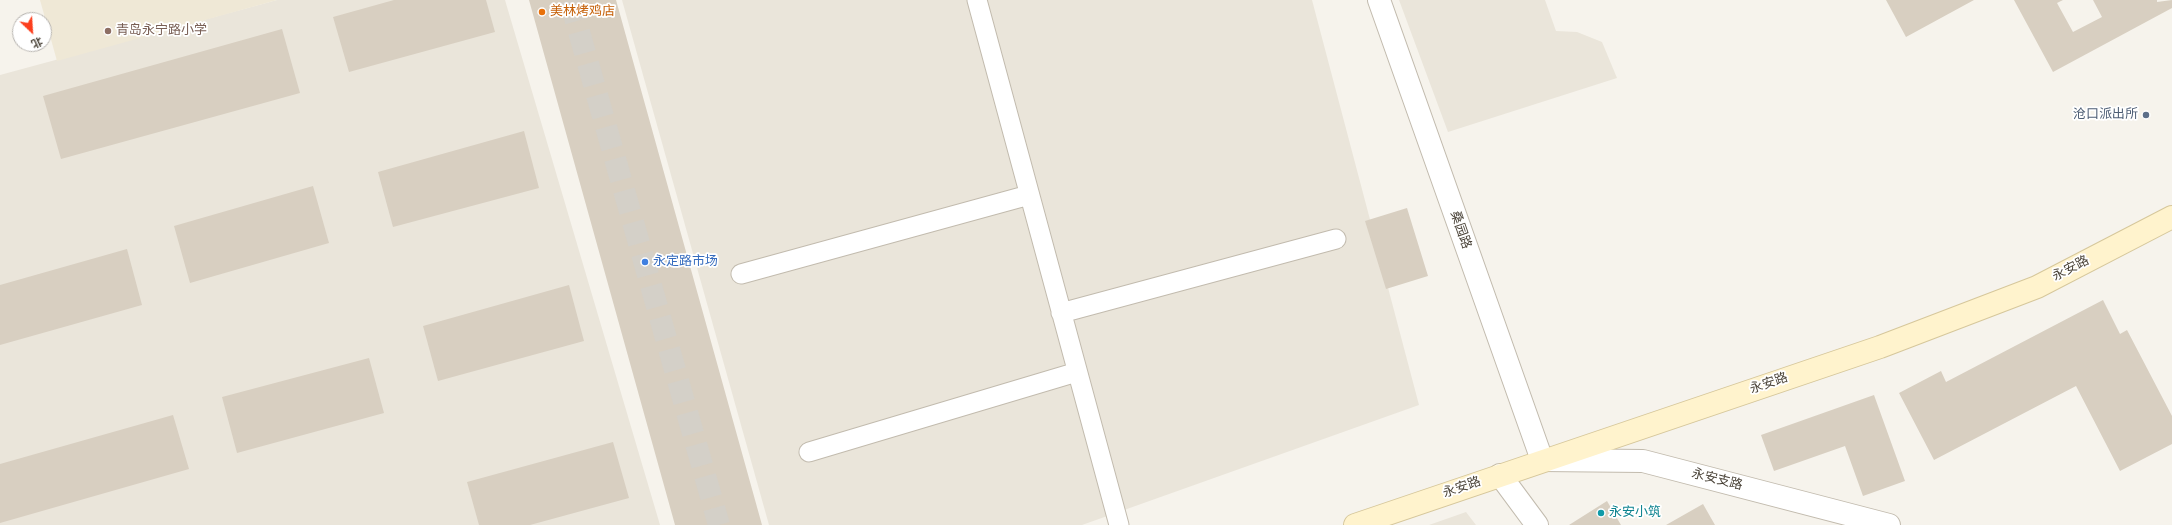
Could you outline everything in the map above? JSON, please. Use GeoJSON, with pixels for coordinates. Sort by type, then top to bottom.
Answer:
{"type":"FeatureCollection","features":[{"type":"Feature","properties":{"kind":"street","name":"桑园路"},"geometry":{"type":"LineString","coordinates":[[1379,0],[1542,460]]}},
{"type":"Feature","properties":{"kind":"street","name":"永安路"},"geometry":{"type":"LineString","coordinates":[[1355,525],[1542,460],[1880,347],[2029,290],[2172,218]]}},
{"type":"Feature","properties":{"kind":"street","name":"永安支路"},"geometry":{"type":"LineString","coordinates":[[1542,460],[1643,461],[1889,525]]}},
{"type":"Feature","properties":{"kind":"street"},"geometry":{"type":"LineString","coordinates":[[1500,475],[1537,525]]}},
{"type":"Feature","properties":{"kind":"lane"},"geometry":{"type":"LineString","coordinates":[[977,0],[1119,525]]}},
{"type":"Feature","properties":{"kind":"lane"},"geometry":{"type":"LineString","coordinates":[[741,274],[1029,195]]}},
{"type":"Feature","properties":{"kind":"lane"},"geometry":{"type":"LineString","coordinates":[[1061,313],[1336,239]]}},
{"type":"Feature","properties":{"kind":"lane"},"geometry":{"type":"LineString","coordinates":[[809,452],[1077,372]]}},
{"type":"Feature","properties":{"kind":"shaded area","name":"青岛永宁路小学"},"geometry":{"type":"Polygon","coordinates":[[[40,0],[277,0],[57,61],[52,43],[52,12],[43,12],[40,0]]]}},
{"type":"Feature","properties":{"kind":"shaded area"},"geometry":{"type":"Polygon","coordinates":[[[277,0],[505,0],[660,525],[0,525],[0,75],[277,0]]]}},
{"type":"Feature","properties":{"kind":"shaded area"},"geometry":{"type":"Polygon","coordinates":[[[622,0],[1312,0],[1419,405],[1082,525],[769,525],[622,0]]]}},
{"type":"Feature","properties":{"kind":"shaded area"},"geometry":{"type":"Polygon","coordinates":[[[1399,0],[1545,0],[1556,31],[1577,32],[1602,42],[1617,78],[1448,132],[1399,0]]]}},
{"type":"Feature","properties":{"kind":"shaded area"},"geometry":{"type":"Polygon","coordinates":[[[1466,512],[1476,525],[1429,525],[1466,512]]]}},
{"type":"Feature","properties":{"kind":"building"},"geometry":{"type":"Polygon","coordinates":[[[394,0],[486,0],[495,32],[349,72],[333,17],[394,0]]]}},
{"type":"Feature","properties":{"kind":"building","name":"永定路市场"},"geometry":{"type":"Polygon","coordinates":[[[529,0],[616,0],[762,525],[675,525],[529,0]]]}},
{"type":"Feature","properties":{"kind":"building"},"geometry":{"type":"Polygon","coordinates":[[[1886,0],[1974,0],[1906,37],[1886,0]]]}},
{"type":"Feature","properties":{"kind":"building"},"geometry":{"type":"Polygon","coordinates":[[[2014,0],[2063,0],[2057,3],[2073,32],[2102,17],[2093,0],[2157,0],[2157,2],[2172,0],[2172,8],[2053,72],[2014,0]]]}},
{"type":"Feature","properties":{"kind":"building"},"geometry":{"type":"Polygon","coordinates":[[[282,29],[300,93],[61,159],[43,96],[282,29]]]}},
{"type":"Feature","properties":{"kind":"building"},"geometry":{"type":"Polygon","coordinates":[[[524,131],[539,188],[393,227],[378,172],[524,131]]]}},
{"type":"Feature","properties":{"kind":"building"},"geometry":{"type":"Polygon","coordinates":[[[313,186],[329,243],[190,283],[174,226],[313,186]]]}},
{"type":"Feature","properties":{"kind":"building"},"geometry":{"type":"Polygon","coordinates":[[[1407,208],[1428,276],[1386,289],[1365,221],[1407,208]]]}},
{"type":"Feature","properties":{"kind":"building"},"geometry":{"type":"Polygon","coordinates":[[[127,249],[142,305],[0,345],[0,285],[127,249]]]}},
{"type":"Feature","properties":{"kind":"building"},"geometry":{"type":"Polygon","coordinates":[[[569,285],[584,341],[438,381],[423,326],[569,285]]]}},
{"type":"Feature","properties":{"kind":"building"},"geometry":{"type":"Polygon","coordinates":[[[2103,300],[2120,334],[2127,330],[2172,416],[2172,444],[2120,471],[2076,386],[1934,460],[1899,393],[1941,371],[1946,382],[2103,300]]]}},
{"type":"Feature","properties":{"kind":"building"},"geometry":{"type":"Polygon","coordinates":[[[369,358],[384,413],[237,453],[222,397],[369,358]]]}},
{"type":"Feature","properties":{"kind":"building"},"geometry":{"type":"Polygon","coordinates":[[[1874,395],[1905,481],[1863,496],[1845,446],[1774,471],[1761,435],[1874,395]]]}},
{"type":"Feature","properties":{"kind":"building"},"geometry":{"type":"Polygon","coordinates":[[[173,415],[189,469],[0,523],[0,464],[173,415]]]}},
{"type":"Feature","properties":{"kind":"building"},"geometry":{"type":"Polygon","coordinates":[[[613,442],[629,498],[530,525],[479,525],[467,482],[613,442]]]}},
{"type":"Feature","properties":{"kind":"building","name":"永安小筑"},"geometry":{"type":"Polygon","coordinates":[[[1607,501],[1621,525],[1569,525],[1607,501]]]}},
{"type":"Feature","properties":{"kind":"building","name":"永安小筑"},"geometry":{"type":"Polygon","coordinates":[[[1703,504],[1715,525],[1666,525],[1703,504]]]}},
{"type":"Feature","properties":{"kind":"tunnel"},"geometry":{"type":"LineString","coordinates":[[570,0],[719,525]]}},
{"type":"Feature","properties":{"kind":"place","name":"美林烤鸡店"},"geometry":{"type":"Point","coordinates":[542,12]}},
{"type":"Feature","properties":{"kind":"place","name":"青岛永宁路小学"},"geometry":{"type":"Point","coordinates":[108,31]}},
{"type":"Feature","properties":{"kind":"place","name":"沧口派出所"},"geometry":{"type":"Point","coordinates":[2146,115]}},
{"type":"Feature","properties":{"kind":"place","name":"永定路市场"},"geometry":{"type":"Point","coordinates":[645,262]}},
{"type":"Feature","properties":{"kind":"place","name":"永安小筑"},"geometry":{"type":"Point","coordinates":[1601,513]}}]}
